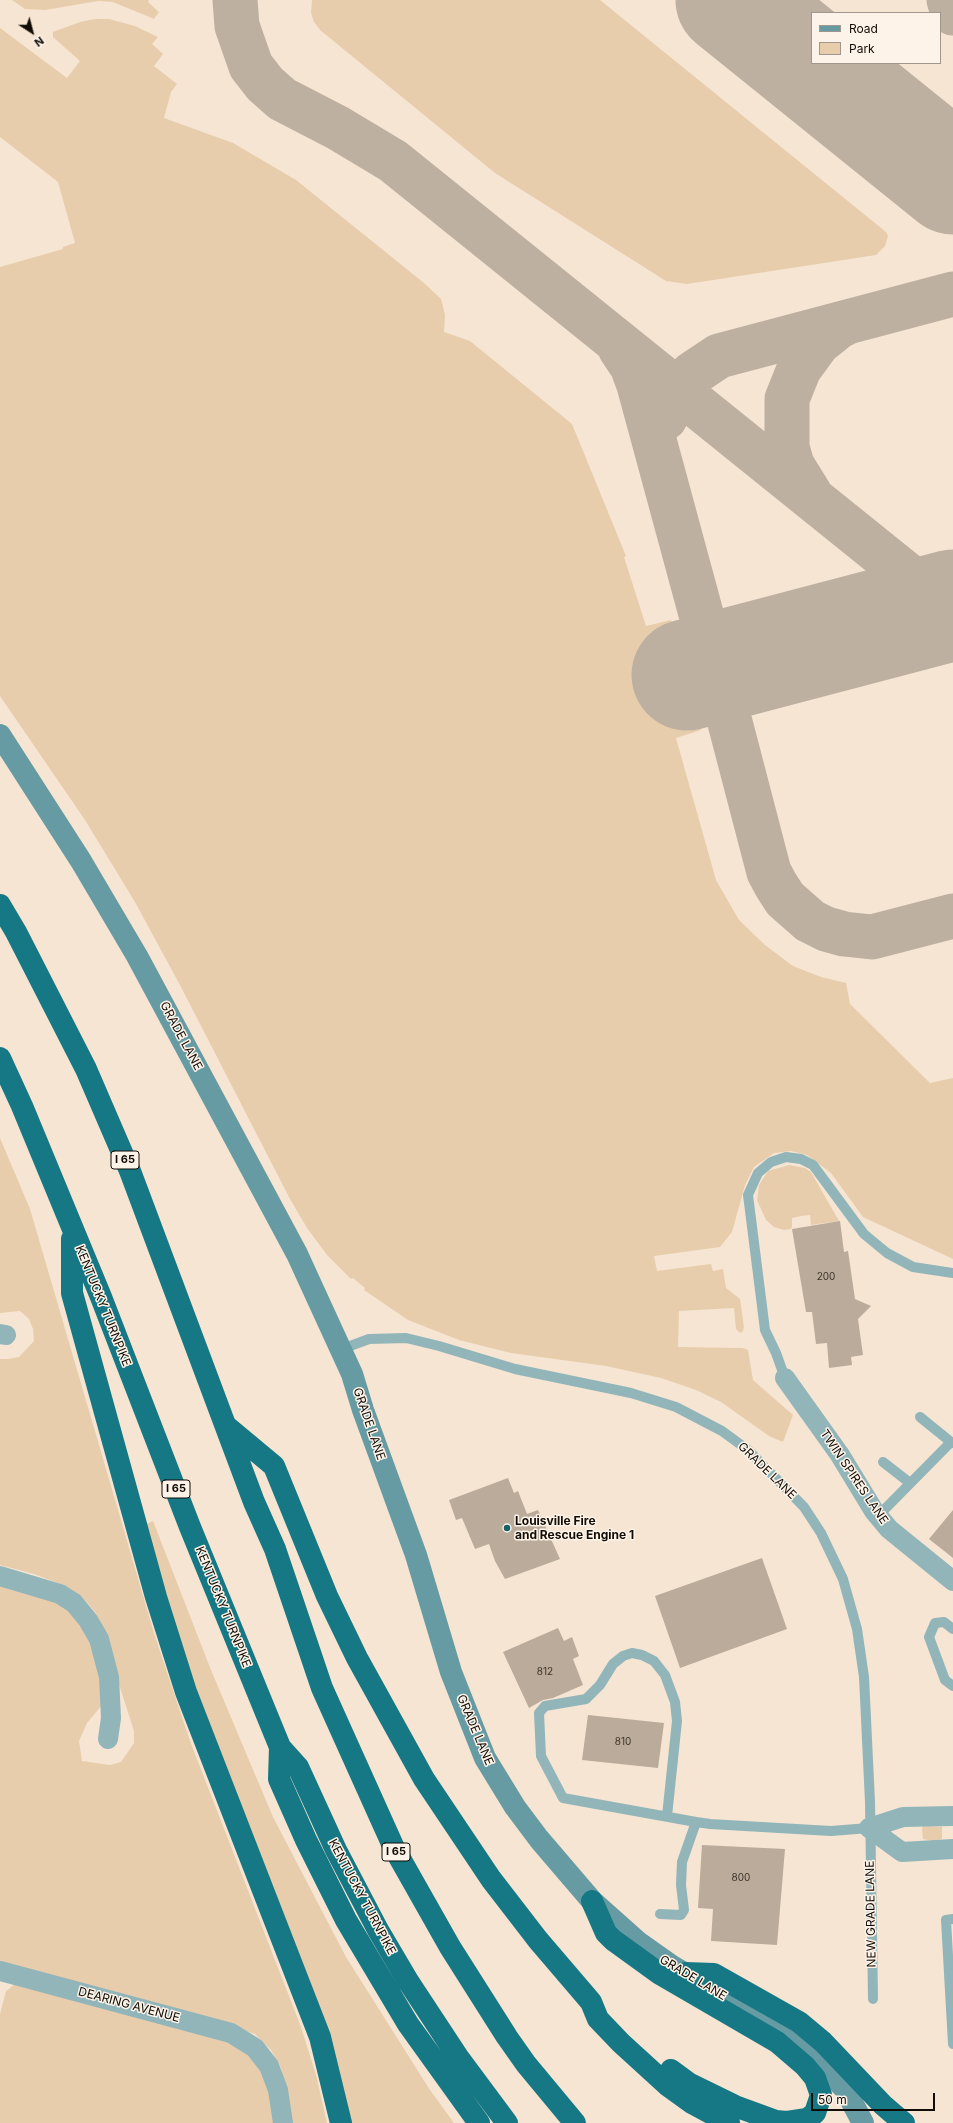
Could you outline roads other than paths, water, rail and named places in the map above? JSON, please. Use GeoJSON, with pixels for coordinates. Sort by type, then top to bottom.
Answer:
{"type":"FeatureCollection","features":[{"type":"Feature","properties":{"kind":"highway","name":"I 65"},"geometry":{"type":"LineString","coordinates":[[0,905],[16,932],[92,1084],[130,1171],[254,1502],[275,1549],[322,1688],[394,1848],[450,1947],[507,2037],[526,2064],[576,2123]]}},
{"type":"Feature","properties":{"kind":"highway","name":"KENTUCKY TURNPIKE"},"geometry":{"type":"LineString","coordinates":[[0,1058],[46,1164],[72,1232],[101,1297],[190,1527],[280,1747],[298,1767],[343,1863],[378,1930],[408,1981],[458,2057],[508,2123]]}},
{"type":"Feature","properties":{"kind":"highway"},"geometry":{"type":"LineString","coordinates":[[72,1232],[72,1293],[156,1596],[192,1707],[320,2037],[341,2123]]}},
{"type":"Feature","properties":{"kind":"highway"},"geometry":{"type":"LineString","coordinates":[[225,1426],[274,1466],[341,1627],[390,1720],[424,1779],[454,1826],[495,1885],[538,1940],[591,2002],[607,2012],[664,2065],[690,2084],[755,2115],[787,2122],[807,2119],[814,2113],[819,2105],[821,2095],[819,2086],[805,2066],[777,2042],[660,1974],[613,1940],[606,1933],[592,1902]]}},
{"type":"Feature","properties":{"kind":"highway"},"geometry":{"type":"LineString","coordinates":[[280,1747],[279,1779],[293,1812],[346,1920],[408,2024],[479,2123]]}},
{"type":"Feature","properties":{"kind":"highway"},"geometry":{"type":"LineString","coordinates":[[685,1973],[714,1974],[799,2022],[824,2042],[883,2105],[904,2123]]}},
{"type":"Feature","properties":{"kind":"highway"},"geometry":{"type":"LineString","coordinates":[[591,2002],[598,2019],[646,2067],[692,2103],[729,2123]]}},
{"type":"Feature","properties":{"kind":"main road","name":"GRADE LANE"},"geometry":{"type":"LineString","coordinates":[[0,734],[81,862],[137,956],[297,1254],[342,1349],[416,1554],[451,1672],[485,1758],[515,1807],[539,1840],[592,1902],[638,1942],[685,1973],[794,2037],[845,2089],[863,2123]]}},
{"type":"Feature","properties":{"kind":"street","name":"TWIN SPIRES LANE"},"geometry":{"type":"LineString","coordinates":[[785,1378],[840,1454],[878,1516],[889,1529],[953,1581]]}},
{"type":"Feature","properties":{"kind":"street"},"geometry":{"type":"LineString","coordinates":[[0,1576],[60,1594],[74,1603],[88,1620],[102,1646],[109,1677],[111,1718],[108,1739]]}},
{"type":"Feature","properties":{"kind":"street"},"geometry":{"type":"LineString","coordinates":[[869,1828],[904,1817],[953,1816]]}},
{"type":"Feature","properties":{"kind":"street"},"geometry":{"type":"LineString","coordinates":[[869,1828],[902,1852],[953,1849]]}},
{"type":"Feature","properties":{"kind":"street","name":"DEARING AVENUE"},"geometry":{"type":"LineString","coordinates":[[1,1974],[217,2028],[231,2033],[255,2048],[269,2066],[274,2078],[283,2123]]}},
{"type":"Feature","properties":{"kind":"lane"},"geometry":{"type":"LineString","coordinates":[[785,1378],[776,1353],[765,1330],[748,1195],[758,1173],[771,1162],[786,1157],[801,1160],[813,1165],[864,1234],[886,1252],[913,1267],[953,1273]]}},
{"type":"Feature","properties":{"kind":"lane","name":"GRADE LANE"},"geometry":{"type":"LineString","coordinates":[[342,1349],[369,1339],[406,1338],[439,1346],[515,1369],[631,1393],[676,1408],[722,1431],[748,1450],[804,1507],[821,1533],[843,1579],[857,1629],[864,1677],[870,1802],[869,1828]]}},
{"type":"Feature","properties":{"kind":"lane"},"geometry":{"type":"LineString","coordinates":[[878,1516],[952,1442],[920,1417]]}},
{"type":"Feature","properties":{"kind":"lane"},"geometry":{"type":"LineString","coordinates":[[883,1462],[910,1483]]}},
{"type":"Feature","properties":{"kind":"lane"},"geometry":{"type":"LineString","coordinates":[[953,1629],[944,1622],[935,1623],[929,1637],[945,1680],[953,1686]]}},
{"type":"Feature","properties":{"kind":"lane"},"geometry":{"type":"LineString","coordinates":[[667,1816],[677,1721],[675,1702],[665,1675],[654,1661],[642,1655],[632,1653],[623,1656],[613,1664],[600,1685],[586,1699],[545,1706],[539,1713],[541,1756],[563,1798],[696,1822],[831,1831],[869,1828]]}},
{"type":"Feature","properties":{"kind":"lane"},"geometry":{"type":"LineString","coordinates":[[660,1914],[681,1916],[684,1910],[681,1885],[682,1862],[696,1822]]}},
{"type":"Feature","properties":{"kind":"lane","name":"NEW GRADE LANE"},"geometry":{"type":"LineString","coordinates":[[869,1828],[873,1999]]}},
{"type":"Feature","properties":{"kind":"lane"},"geometry":{"type":"LineString","coordinates":[[953,1919],[946,1920],[953,2044]]}},
{"type":"Feature","properties":{"kind":"place","name":"Louisville Fire and Rescue Engine 1"},"geometry":{"type":"Point","coordinates":[507,1528]}}]}
